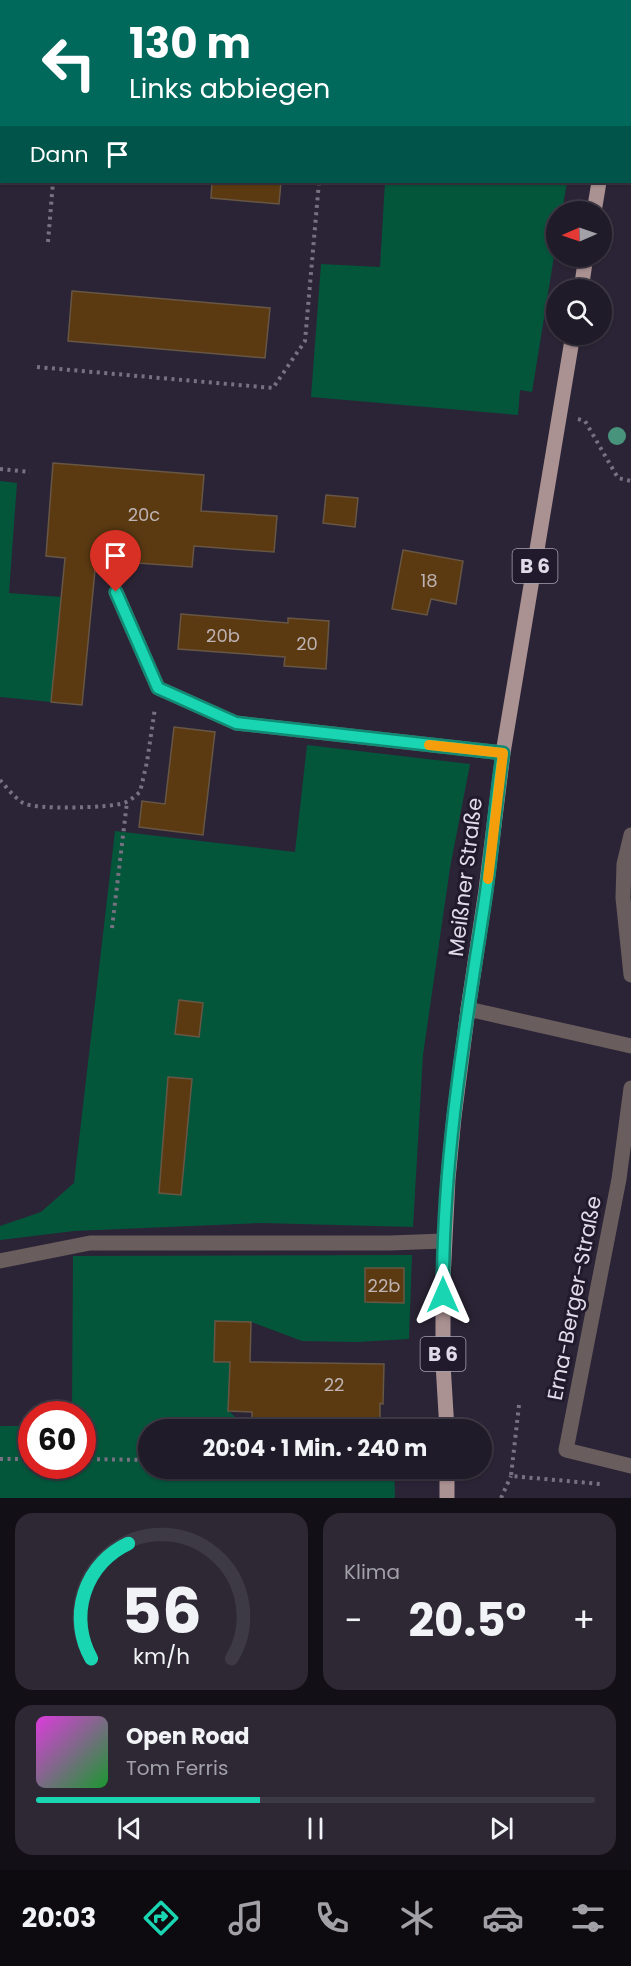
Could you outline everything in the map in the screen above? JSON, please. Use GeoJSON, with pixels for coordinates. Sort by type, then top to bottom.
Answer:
{"type":"FeatureCollection","features":[{"type":"Feature","properties":{"kind":"main road"},"geometry":{"type":"LineString","coordinates":[[596,201],[599,183]]}},
{"type":"Feature","properties":{"kind":"main road","name":"Meißner Straße"},"geometry":{"type":"LineString","coordinates":[[446,1419],[443,1364],[444,1241],[449,1169],[503,753],[571,345]]}},
{"type":"Feature","properties":{"kind":"main road"},"geometry":{"type":"LineString","coordinates":[[447,1479],[447,1498]]}},
{"type":"Feature","properties":{"kind":"street"},"geometry":{"type":"LineString","coordinates":[[116,592],[158,688],[236,723],[503,753]]}},
{"type":"Feature","properties":{"kind":"street"},"geometry":{"type":"LineString","coordinates":[[631,835],[624,864],[623,898],[631,975]]}},
{"type":"Feature","properties":{"kind":"street"},"geometry":{"type":"LineString","coordinates":[[468,1010],[631,1046]]}},
{"type":"Feature","properties":{"kind":"street","name":"Erna-Berger-Straße"},"geometry":{"type":"LineString","coordinates":[[631,1088],[619,1179],[566,1450],[631,1466]]}},
{"type":"Feature","properties":{"kind":"street"},"geometry":{"type":"LineString","coordinates":[[0,1261],[90,1243],[444,1241]]}},
{"type":"Feature","properties":{"kind":"path"},"geometry":{"type":"LineString","coordinates":[[48,243],[53,183]]}},
{"type":"Feature","properties":{"kind":"path"},"geometry":{"type":"LineString","coordinates":[[37,367],[273,388],[305,341],[319,183]]}},
{"type":"Feature","properties":{"kind":"path"},"geometry":{"type":"LineString","coordinates":[[560,416],[585,421],[618,478],[631,481]]}},
{"type":"Feature","properties":{"kind":"path"},"geometry":{"type":"LineString","coordinates":[[0,469],[30,472]]}},
{"type":"Feature","properties":{"kind":"path"},"geometry":{"type":"LineString","coordinates":[[0,780],[13,795],[25,804],[89,808],[127,802],[140,792],[158,688]]}},
{"type":"Feature","properties":{"kind":"path"},"geometry":{"type":"LineString","coordinates":[[112,928],[127,802]]}},
{"type":"Feature","properties":{"kind":"path"},"geometry":{"type":"LineString","coordinates":[[501,1498],[511,1476],[519,1405]]}},
{"type":"Feature","properties":{"kind":"path"},"geometry":{"type":"LineString","coordinates":[[0,1459],[18,1459]]}},
{"type":"Feature","properties":{"kind":"path"},"geometry":{"type":"LineString","coordinates":[[96,1459],[138,1460]]}},
{"type":"Feature","properties":{"kind":"path"},"geometry":{"type":"LineString","coordinates":[[511,1476],[600,1484]]}},
{"type":"Feature","properties":{"kind":"green space"},"geometry":{"type":"Polygon","coordinates":[[[385,183],[567,183],[564,201],[546,201],[546,267],[552,267],[550,279],[546,279],[546,306],[532,392],[520,390],[518,415],[311,397],[321,264],[380,267],[385,183]]]}},
{"type":"Feature","properties":{"kind":"green space"},"geometry":{"type":"Polygon","coordinates":[[[0,481],[17,483],[9,593],[61,597],[51,702],[0,697],[0,481]]]}},
{"type":"Feature","properties":{"kind":"green space"},"geometry":{"type":"Polygon","coordinates":[[[307,745],[470,764],[450,868],[423,1055],[413,1227],[262,1223],[74,1231],[0,1240],[0,1226],[41,1212],[74,1183],[115,831],[295,852],[307,745]]]}},
{"type":"Feature","properties":{"kind":"green space"},"geometry":{"type":"Polygon","coordinates":[[[412,1255],[409,1339],[357,1342],[302,1341],[251,1322],[215,1321],[214,1362],[250,1363],[229,1379],[229,1411],[237,1419],[138,1419],[138,1479],[394,1479],[395,1498],[0,1498],[0,1426],[18,1426],[18,1479],[96,1479],[96,1401],[72,1401],[73,1256],[412,1255]]]}},
{"type":"Feature","properties":{"kind":"building"},"geometry":{"type":"Polygon","coordinates":[[[212,183],[281,183],[279,204],[211,198],[212,183]]]}},
{"type":"Feature","properties":{"kind":"building"},"geometry":{"type":"Polygon","coordinates":[[[72,291],[270,308],[265,358],[68,341],[72,291]]]}},
{"type":"Feature","properties":{"kind":"building"},"geometry":{"type":"Polygon","coordinates":[[[53,463],[204,475],[201,511],[277,516],[274,552],[194,546],[192,567],[96,560],[82,705],[51,702],[65,558],[46,556],[53,463]]]}},
{"type":"Feature","properties":{"kind":"building"},"geometry":{"type":"Polygon","coordinates":[[[326,495],[358,498],[355,527],[323,523],[326,495]]]}},
{"type":"Feature","properties":{"kind":"building"},"geometry":{"type":"Polygon","coordinates":[[[403,550],[463,561],[456,604],[431,599],[427,615],[392,609],[403,550]]]}},
{"type":"Feature","properties":{"kind":"building"},"geometry":{"type":"Polygon","coordinates":[[[181,614],[288,623],[288,618],[329,621],[326,669],[284,666],[285,657],[178,649],[181,614]]]}},
{"type":"Feature","properties":{"kind":"building"},"geometry":{"type":"Polygon","coordinates":[[[174,727],[215,732],[203,835],[139,827],[142,801],[165,804],[174,727]]]}},
{"type":"Feature","properties":{"kind":"building"},"geometry":{"type":"Polygon","coordinates":[[[179,1000],[203,1003],[199,1037],[175,1034],[179,1000]]]}},
{"type":"Feature","properties":{"kind":"building"},"geometry":{"type":"Polygon","coordinates":[[[168,1077],[192,1079],[181,1195],[159,1193],[168,1077]]]}},
{"type":"Feature","properties":{"kind":"building"},"geometry":{"type":"Polygon","coordinates":[[[365,1268],[404,1268],[404,1303],[365,1302],[365,1268]]]}},
{"type":"Feature","properties":{"kind":"building"},"geometry":{"type":"Polygon","coordinates":[[[215,1321],[251,1322],[250,1362],[384,1364],[383,1404],[380,1403],[380,1419],[252,1419],[252,1412],[228,1411],[230,1362],[214,1362],[215,1321]]]}},
{"type":"Feature","properties":{"kind":"slow traffic"},"geometry":{"type":"LineString","coordinates":[[429,745],[503,753],[488,879]]}},
{"type":"Feature","properties":{"kind":"route"},"geometry":{"type":"LineString","coordinates":[[116,592],[158,688],[236,723],[503,753],[454,1117],[444,1241],[443,1295]]}}]}
